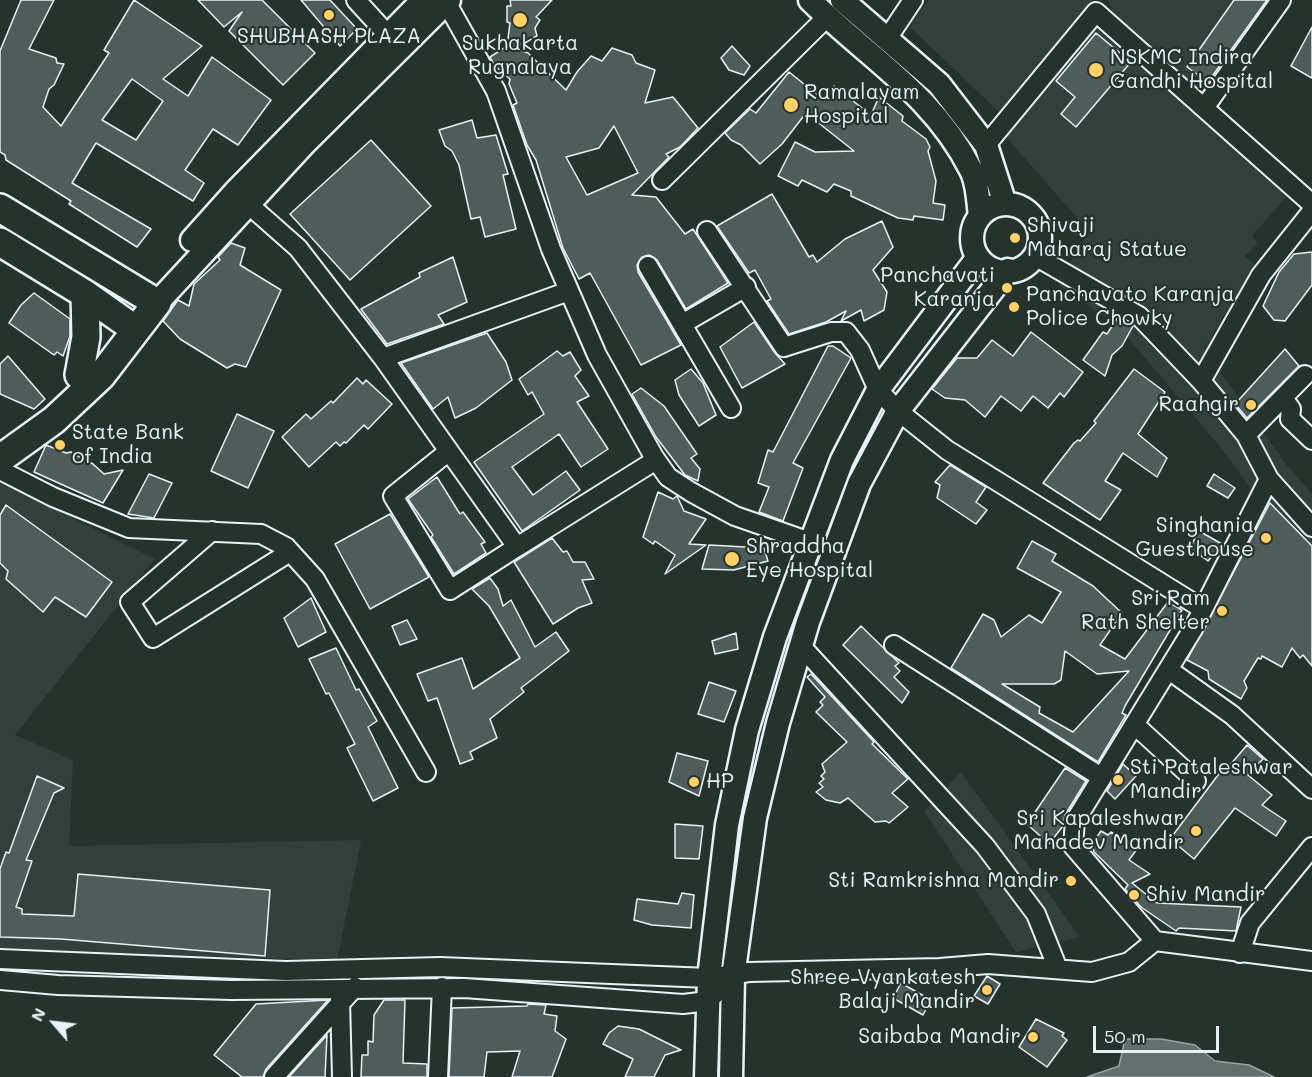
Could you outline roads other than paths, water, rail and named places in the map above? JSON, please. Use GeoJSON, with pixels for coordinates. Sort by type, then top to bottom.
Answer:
{"type":"FeatureCollection","features":[{"type":"Feature","properties":{"kind":"highway"},"geometry":{"type":"LineString","coordinates":[[0,208],[150,299],[130,326],[101,376],[54,420],[0,459]]}},
{"type":"Feature","properties":{"kind":"highway"},"geometry":{"type":"LineString","coordinates":[[0,242],[85,294],[130,326]]}},
{"type":"Feature","properties":{"kind":"highway"},"geometry":{"type":"LineString","coordinates":[[80,375],[86,337],[85,294]]}},
{"type":"Feature","properties":{"kind":"highway"},"geometry":{"type":"LineString","coordinates":[[0,443],[80,375],[130,326]]}},
{"type":"Feature","properties":{"kind":"main road"},"geometry":{"type":"LineString","coordinates":[[394,41],[423,0]]}},
{"type":"Feature","properties":{"kind":"main road"},"geometry":{"type":"LineString","coordinates":[[810,0],[897,75],[934,112],[972,172],[980,216]]}},
{"type":"Feature","properties":{"kind":"main road"},"geometry":{"type":"LineString","coordinates":[[843,0],[939,84],[986,145],[1005,204]]}},
{"type":"Feature","properties":{"kind":"main road"},"geometry":{"type":"LineString","coordinates":[[150,299],[241,197],[394,41],[447,1]]}},
{"type":"Feature","properties":{"kind":"main road"},"geometry":{"type":"LineString","coordinates":[[1005,204],[1021,207],[1030,213],[1037,223],[1040,245],[1035,256],[1018,270],[995,270],[978,257],[972,236],[980,216],[989,208],[1005,204]]}},
{"type":"Feature","properties":{"kind":"main road"},"geometry":{"type":"LineString","coordinates":[[706,1077],[709,978],[727,825],[747,730],[775,637],[842,460],[878,390],[978,257]]}},
{"type":"Feature","properties":{"kind":"main road"},"geometry":{"type":"LineString","coordinates":[[732,1077],[733,977],[755,818],[801,646],[859,484],[898,411],[1008,270]]}},
{"type":"Feature","properties":{"kind":"street"},"geometry":{"type":"LineString","coordinates":[[356,0],[394,41]]}},
{"type":"Feature","properties":{"kind":"street"},"geometry":{"type":"LineString","coordinates":[[887,39],[913,0]]}},
{"type":"Feature","properties":{"kind":"street"},"geometry":{"type":"LineString","coordinates":[[1204,108],[1281,0]]}},
{"type":"Feature","properties":{"kind":"street"},"geometry":{"type":"LineString","coordinates":[[447,1],[496,91],[568,291],[597,355],[656,460],[668,477],[726,511],[810,542]]}},
{"type":"Feature","properties":{"kind":"street"},"geometry":{"type":"LineString","coordinates":[[986,145],[1096,12],[1204,108],[1311,214],[1261,275],[1202,381]]}},
{"type":"Feature","properties":{"kind":"street"},"geometry":{"type":"LineString","coordinates":[[662,180],[827,17]]}},
{"type":"Feature","properties":{"kind":"street"},"geometry":{"type":"LineString","coordinates":[[241,197],[298,248],[383,358],[518,547]]}},
{"type":"Feature","properties":{"kind":"street"},"geometry":{"type":"LineString","coordinates":[[707,231],[784,347],[831,332],[846,332],[860,350],[878,390],[898,411],[947,450],[1203,609]]}},
{"type":"Feature","properties":{"kind":"street"},"geometry":{"type":"LineString","coordinates":[[1035,256],[1139,316],[1202,381],[1246,435],[1269,479],[1312,527]]}},
{"type":"Feature","properties":{"kind":"street"},"geometry":{"type":"LineString","coordinates":[[648,266],[731,408]]}},
{"type":"Feature","properties":{"kind":"street"},"geometry":{"type":"LineString","coordinates":[[682,324],[746,287]]}},
{"type":"Feature","properties":{"kind":"street"},"geometry":{"type":"LineString","coordinates":[[383,358],[568,291]]}},
{"type":"Feature","properties":{"kind":"street"},"geometry":{"type":"LineString","coordinates":[[1246,435],[1305,375]]}},
{"type":"Feature","properties":{"kind":"street"},"geometry":{"type":"LineString","coordinates":[[1283,398],[1291,409],[1290,419],[1312,440]]}},
{"type":"Feature","properties":{"kind":"street"},"geometry":{"type":"LineString","coordinates":[[449,451],[393,496],[450,590],[656,460]]}},
{"type":"Feature","properties":{"kind":"street"},"geometry":{"type":"LineString","coordinates":[[0,470],[54,497],[129,528],[261,534],[290,552],[315,579],[426,772]]}},
{"type":"Feature","properties":{"kind":"street"},"geometry":{"type":"LineString","coordinates":[[1269,479],[1203,609],[1136,725],[1075,821],[1073,846],[1155,941],[1312,961]]}},
{"type":"Feature","properties":{"kind":"street"},"geometry":{"type":"LineString","coordinates":[[212,531],[130,602],[153,638],[290,552]]}},
{"type":"Feature","properties":{"kind":"street"},"geometry":{"type":"LineString","coordinates":[[894,645],[1101,777]]}},
{"type":"Feature","properties":{"kind":"street"},"geometry":{"type":"LineString","coordinates":[[801,646],[985,846],[1036,914],[1058,969]]}},
{"type":"Feature","properties":{"kind":"street"},"geometry":{"type":"LineString","coordinates":[[1168,670],[1232,715],[1312,789]]}},
{"type":"Feature","properties":{"kind":"street"},"geometry":{"type":"LineString","coordinates":[[1136,725],[1196,781]]}},
{"type":"Feature","properties":{"kind":"street"},"geometry":{"type":"LineString","coordinates":[[1240,953],[1250,923],[1312,847]]}},
{"type":"Feature","properties":{"kind":"street"},"geometry":{"type":"LineString","coordinates":[[0,959],[285,971],[440,967],[709,978],[733,977],[748,972],[940,968],[988,964],[1092,972],[1130,962],[1155,941]]}},
{"type":"Feature","properties":{"kind":"street"},"geometry":{"type":"LineString","coordinates":[[274,1077],[346,995],[376,968]]}},
{"type":"Feature","properties":{"kind":"street"},"geometry":{"type":"LineString","coordinates":[[0,980],[58,985],[346,995],[442,987],[600,996],[683,1004],[708,1001],[733,977]]}},
{"type":"Feature","properties":{"kind":"street"},"geometry":{"type":"LineString","coordinates":[[438,1077],[442,987]]}},
{"type":"Feature","properties":{"kind":"street"},"geometry":{"type":"LineString","coordinates":[[342,1077],[346,995]]}},
{"type":"Feature","properties":{"kind":"place","name":"SHUBHASH PLAZA"},"geometry":{"type":"Point","coordinates":[329,15]}},
{"type":"Feature","properties":{"kind":"place","name":"Sukhakarta Rugnalaya"},"geometry":{"type":"Point","coordinates":[520,20]}},
{"type":"Feature","properties":{"kind":"place","name":"NSKMC Indira Gandhi Hospital"},"geometry":{"type":"Point","coordinates":[1096,70]}},
{"type":"Feature","properties":{"kind":"place","name":"Ramalayam Hospital"},"geometry":{"type":"Point","coordinates":[791,105]}},
{"type":"Feature","properties":{"kind":"place","name":"Shivaji Maharaj Statue"},"geometry":{"type":"Point","coordinates":[1015,238]}},
{"type":"Feature","properties":{"kind":"place","name":"Panchavati Karanja"},"geometry":{"type":"Point","coordinates":[1007,288]}},
{"type":"Feature","properties":{"kind":"place","name":"Panchavato Karanja Police Chowky"},"geometry":{"type":"Point","coordinates":[1014,307]}},
{"type":"Feature","properties":{"kind":"place","name":"Raahgir"},"geometry":{"type":"Point","coordinates":[1251,405]}},
{"type":"Feature","properties":{"kind":"place","name":"State Bank of India"},"geometry":{"type":"Point","coordinates":[60,445]}},
{"type":"Feature","properties":{"kind":"place","name":"Singhania Guesthouse"},"geometry":{"type":"Point","coordinates":[1266,538]}},
{"type":"Feature","properties":{"kind":"place","name":"Shraddha Eye Hospital"},"geometry":{"type":"Point","coordinates":[732,559]}},
{"type":"Feature","properties":{"kind":"place","name":"Sri Ram Rath Shelter"},"geometry":{"type":"Point","coordinates":[1222,611]}},
{"type":"Feature","properties":{"kind":"place","name":"Sti Pataleshwar Mandir"},"geometry":{"type":"Point","coordinates":[1118,780]}},
{"type":"Feature","properties":{"kind":"place","name":"HP"},"geometry":{"type":"Point","coordinates":[694,782]}},
{"type":"Feature","properties":{"kind":"place","name":"Sri Kapaleshwar Mahadev Mandir"},"geometry":{"type":"Point","coordinates":[1196,831]}},
{"type":"Feature","properties":{"kind":"place","name":"Sti Ramkrishna Mandir"},"geometry":{"type":"Point","coordinates":[1071,881]}},
{"type":"Feature","properties":{"kind":"place","name":"Shiv Mandir"},"geometry":{"type":"Point","coordinates":[1134,895]}},
{"type":"Feature","properties":{"kind":"place","name":"Shree Vyankatesh Balaji Mandir"},"geometry":{"type":"Point","coordinates":[987,990]}},
{"type":"Feature","properties":{"kind":"place","name":"Saibaba Mandir"},"geometry":{"type":"Point","coordinates":[1033,1037]}}]}
